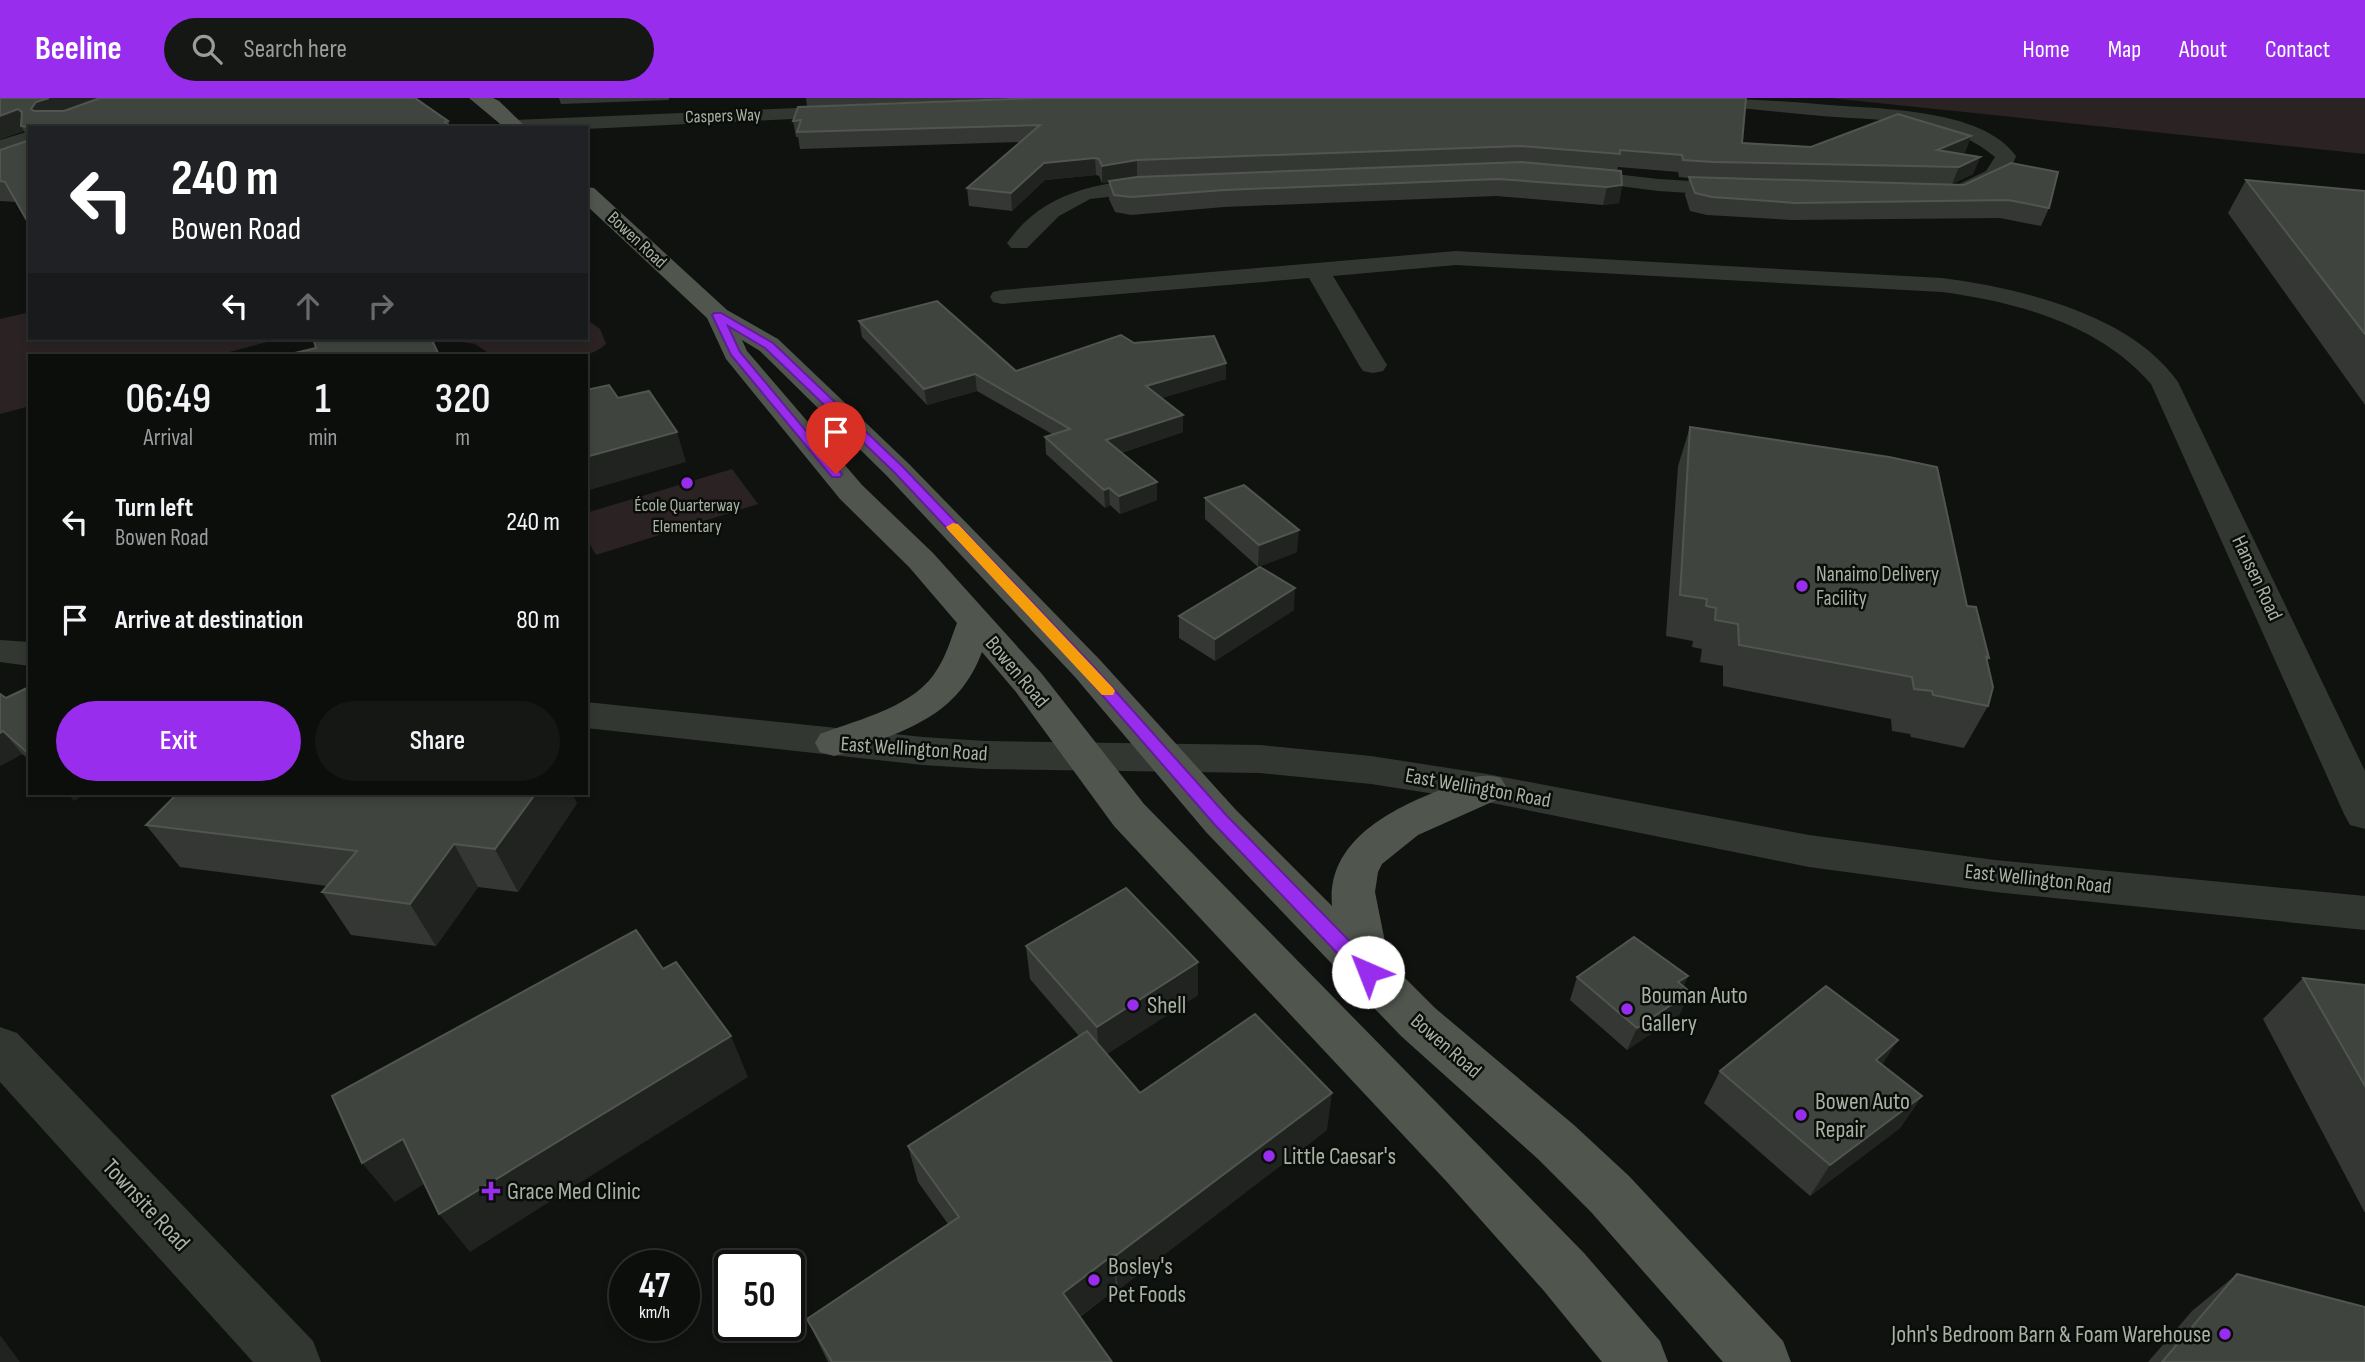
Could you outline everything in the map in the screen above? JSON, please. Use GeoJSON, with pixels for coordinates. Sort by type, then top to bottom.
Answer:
{"type":"FeatureCollection","features":[{"type":"Feature","properties":{"kind":"main road"},"geometry":{"type":"LineString","coordinates":[[487,100],[515,126]]}},
{"type":"Feature","properties":{"kind":"main road","name":"Bowen Road"},"geometry":{"type":"LineString","coordinates":[[588,195],[718,315],[769,345],[898,470],[1088,669],[1221,821],[1418,1022],[1556,1142],[1610,1195],[1762,1362]]}},
{"type":"Feature","properties":{"kind":"main road","name":"Bowen Road"},"geometry":{"type":"LineString","coordinates":[[718,315],[735,353],[844,483],[921,560],[1029,683],[1129,815],[1465,1165],[1564,1272],[1639,1362]]}},
{"type":"Feature","properties":{"kind":"main road"},"geometry":{"type":"LineString","coordinates":[[834,743],[917,708],[940,694],[952,677],[975,621]]}},
{"type":"Feature","properties":{"kind":"main road"},"geometry":{"type":"LineString","coordinates":[[1368,972],[1353,890],[1358,868],[1372,846],[1397,828],[1487,788]]}},
{"type":"Feature","properties":{"kind":"street"},"geometry":{"type":"LineString","coordinates":[[1699,98],[1938,123],[1982,138],[1998,147],[2006,156],[2004,166],[1986,180],[1957,194],[1934,191]]}},
{"type":"Feature","properties":{"kind":"street","name":"Caspers Way"},"geometry":{"type":"LineString","coordinates":[[538,126],[867,111]]}},
{"type":"Feature","properties":{"kind":"street"},"geometry":{"type":"LineString","coordinates":[[0,147],[28,138]]}},
{"type":"Feature","properties":{"kind":"street"},"geometry":{"type":"LineString","coordinates":[[1551,173],[1658,185],[1761,191]]}},
{"type":"Feature","properties":{"kind":"street"},"geometry":{"type":"LineString","coordinates":[[1019,243],[1040,218],[1075,196],[1101,190],[1176,184]]}},
{"type":"Feature","properties":{"kind":"street","name":"Hansen Road"},"geometry":{"type":"LineString","coordinates":[[1002,297],[1456,258],[1955,287],[2000,293],[2056,308],[2087,322],[2134,354],[2164,382],[2365,814]]}},
{"type":"Feature","properties":{"kind":"street"},"geometry":{"type":"LineString","coordinates":[[1317,270],[1373,365]]}},
{"type":"Feature","properties":{"kind":"street"},"geometry":{"type":"LineString","coordinates":[[0,651],[28,654]]}},
{"type":"Feature","properties":{"kind":"street","name":"East Wellington Road"},"geometry":{"type":"LineString","coordinates":[[588,715],[834,743],[985,755],[1260,759],[1371,770],[1487,788],[1809,850],[1995,876],[2365,912]]}},
{"type":"Feature","properties":{"kind":"street","name":"Townsite Road"},"geometry":{"type":"LineString","coordinates":[[0,1048],[292,1362]]}},
{"type":"Feature","properties":{"kind":"shaded area"},"geometry":{"type":"Polygon","coordinates":[[[1830,98],[2365,98],[2365,154],[1830,98]]]}},
{"type":"Feature","properties":{"kind":"shaded area"},"geometry":{"type":"Polygon","coordinates":[[[28,312],[28,340],[275,340],[222,354],[28,354],[28,407],[0,414],[0,319],[28,312]]]}},
{"type":"Feature","properties":{"kind":"shaded area"},"geometry":{"type":"Polygon","coordinates":[[[588,320],[600,329],[606,344],[587,354],[503,354],[487,352],[475,344],[452,340],[588,340],[588,320]]]}},
{"type":"Feature","properties":{"kind":"shaded area"},"geometry":{"type":"Polygon","coordinates":[[[732,469],[758,504],[596,555],[588,541],[588,512],[732,469]]]}},
{"type":"Feature","properties":{"kind":"building"},"geometry":{"type":"Polygon","coordinates":[[[0,98],[49,98],[36,102],[31,109],[64,111],[100,98],[415,98],[448,121],[445,122],[450,126],[28,127],[21,126],[22,112],[18,109],[0,116],[0,98]]]}},
{"type":"Feature","properties":{"kind":"building"},"geometry":{"type":"Polygon","coordinates":[[[1038,98],[1746,98],[1742,143],[1811,147],[1898,114],[1971,136],[1937,150],[1980,157],[1959,167],[1713,162],[1683,160],[1682,155],[1620,150],[1620,154],[1521,146],[1137,160],[1102,166],[1099,159],[1095,158],[1044,163],[1011,193],[967,188],[1040,125],[797,132],[801,120],[793,121],[798,107],[1038,98]]]}},
{"type":"Feature","properties":{"kind":"building"},"geometry":{"type":"Polygon","coordinates":[[[28,141],[28,222],[5,182],[0,181],[0,150],[28,141]]]}},
{"type":"Feature","properties":{"kind":"building"},"geometry":{"type":"Polygon","coordinates":[[[1521,162],[1621,171],[1622,185],[1607,187],[1498,179],[1225,190],[1131,197],[1114,195],[1109,181],[1137,177],[1521,162]]]}},
{"type":"Feature","properties":{"kind":"building"},"geometry":{"type":"Polygon","coordinates":[[[2011,163],[2058,172],[2049,208],[2008,200],[1796,203],[1712,197],[1695,193],[1689,177],[1964,185],[2011,163]]]}},
{"type":"Feature","properties":{"kind":"building"},"geometry":{"type":"Polygon","coordinates":[[[2246,180],[2365,191],[2365,334],[2246,180]]]}},
{"type":"Feature","properties":{"kind":"building"},"geometry":{"type":"Polygon","coordinates":[[[937,301],[1016,371],[1121,335],[1134,343],[1214,336],[1226,363],[1146,386],[1183,415],[1106,440],[1157,482],[1119,496],[1109,488],[1104,490],[1045,437],[1070,429],[975,374],[924,389],[859,321],[937,301]]]}},
{"type":"Feature","properties":{"kind":"building"},"geometry":{"type":"Polygon","coordinates":[[[314,340],[432,340],[439,354],[295,353],[316,348],[314,340]]]}},
{"type":"Feature","properties":{"kind":"building"},"geometry":{"type":"Polygon","coordinates":[[[609,385],[618,398],[649,391],[677,432],[588,456],[588,390],[609,385]]]}},
{"type":"Feature","properties":{"kind":"building","name":"Nanaimo Delivery Facility"},"geometry":{"type":"Polygon","coordinates":[[[1690,427],[1889,457],[1937,467],[1967,606],[1976,607],[1989,658],[1986,657],[1993,687],[1988,706],[1914,689],[1912,677],[1739,645],[1738,624],[1715,620],[1716,608],[1706,606],[1707,599],[1680,595],[1690,427]]]}},
{"type":"Feature","properties":{"kind":"building"},"geometry":{"type":"Polygon","coordinates":[[[1244,485],[1299,530],[1259,545],[1205,498],[1244,485]]]}},
{"type":"Feature","properties":{"kind":"building"},"geometry":{"type":"Polygon","coordinates":[[[1260,567],[1295,588],[1215,639],[1179,616],[1260,567]]]}},
{"type":"Feature","properties":{"kind":"building"},"geometry":{"type":"Polygon","coordinates":[[[28,689],[28,753],[3,731],[0,733],[0,694],[6,698],[28,689]]]}},
{"type":"Feature","properties":{"kind":"building"},"geometry":{"type":"Polygon","coordinates":[[[176,795],[535,795],[495,849],[454,844],[410,904],[322,892],[357,851],[146,825],[176,795]]]}},
{"type":"Feature","properties":{"kind":"building"},"geometry":{"type":"Polygon","coordinates":[[[1126,888],[1198,962],[1097,1027],[1026,946],[1126,888]]]}},
{"type":"Feature","properties":{"kind":"building"},"geometry":{"type":"Polygon","coordinates":[[[636,930],[663,969],[676,962],[731,1036],[439,1214],[403,1139],[362,1163],[332,1096],[636,930]]]}},
{"type":"Feature","properties":{"kind":"building"},"geometry":{"type":"Polygon","coordinates":[[[1634,937],[1688,976],[1678,982],[1690,992],[1637,1028],[1577,977],[1634,937]]]}},
{"type":"Feature","properties":{"kind":"building"},"geometry":{"type":"Polygon","coordinates":[[[2303,978],[2365,985],[2365,1086],[2303,978]]]}},
{"type":"Feature","properties":{"kind":"building","name":"Bowen Auto Repair"},"geometry":{"type":"Polygon","coordinates":[[[1826,986],[1898,1040],[1876,1060],[1922,1096],[1830,1165],[1720,1071],[1826,986]]]}},
{"type":"Feature","properties":{"kind":"building"},"geometry":{"type":"Polygon","coordinates":[[[1255,1014],[1332,1093],[1063,1293],[1112,1362],[832,1362],[807,1319],[959,1217],[908,1146],[1087,1031],[1140,1093],[1255,1014]]]}},
{"type":"Feature","properties":{"kind":"building"},"geometry":{"type":"Polygon","coordinates":[[[2237,1274],[2365,1307],[2365,1362],[2162,1362],[2237,1274]]]}},
{"type":"Feature","properties":{"kind":"slow traffic"},"geometry":{"type":"LineString","coordinates":[[953,527],[1107,691]]}},
{"type":"Feature","properties":{"kind":"place","name":"École Quarterway Elementary"},"geometry":{"type":"Point","coordinates":[687,483]}},
{"type":"Feature","properties":{"kind":"place","name":"Nanaimo Delivery Facility"},"geometry":{"type":"Point","coordinates":[1802,586]}},
{"type":"Feature","properties":{"kind":"place","name":"Shell"},"geometry":{"type":"Point","coordinates":[1133,1005]}},
{"type":"Feature","properties":{"kind":"place","name":"Bouman Auto Gallery"},"geometry":{"type":"Point","coordinates":[1627,1009]}},
{"type":"Feature","properties":{"kind":"place","name":"Bowen Auto Repair"},"geometry":{"type":"Point","coordinates":[1801,1115]}},
{"type":"Feature","properties":{"kind":"place","name":"Little Caesar's"},"geometry":{"type":"Point","coordinates":[1269,1156]}},
{"type":"Feature","properties":{"kind":"place","name":"Grace Med Clinic"},"geometry":{"type":"Point","coordinates":[491,1191]}},
{"type":"Feature","properties":{"kind":"place","name":"Bosley's Pet Foods"},"geometry":{"type":"Point","coordinates":[1094,1280]}},
{"type":"Feature","properties":{"kind":"place","name":"John's Bedroom Barn & Foam Warehouse"},"geometry":{"type":"Point","coordinates":[2225,1334]}},
{"type":"Feature","properties":{"kind":"route"},"geometry":{"type":"LineString","coordinates":[[836,474],[735,353],[718,315],[769,345],[898,470],[1088,669],[1221,821],[1368,972]]}}]}
